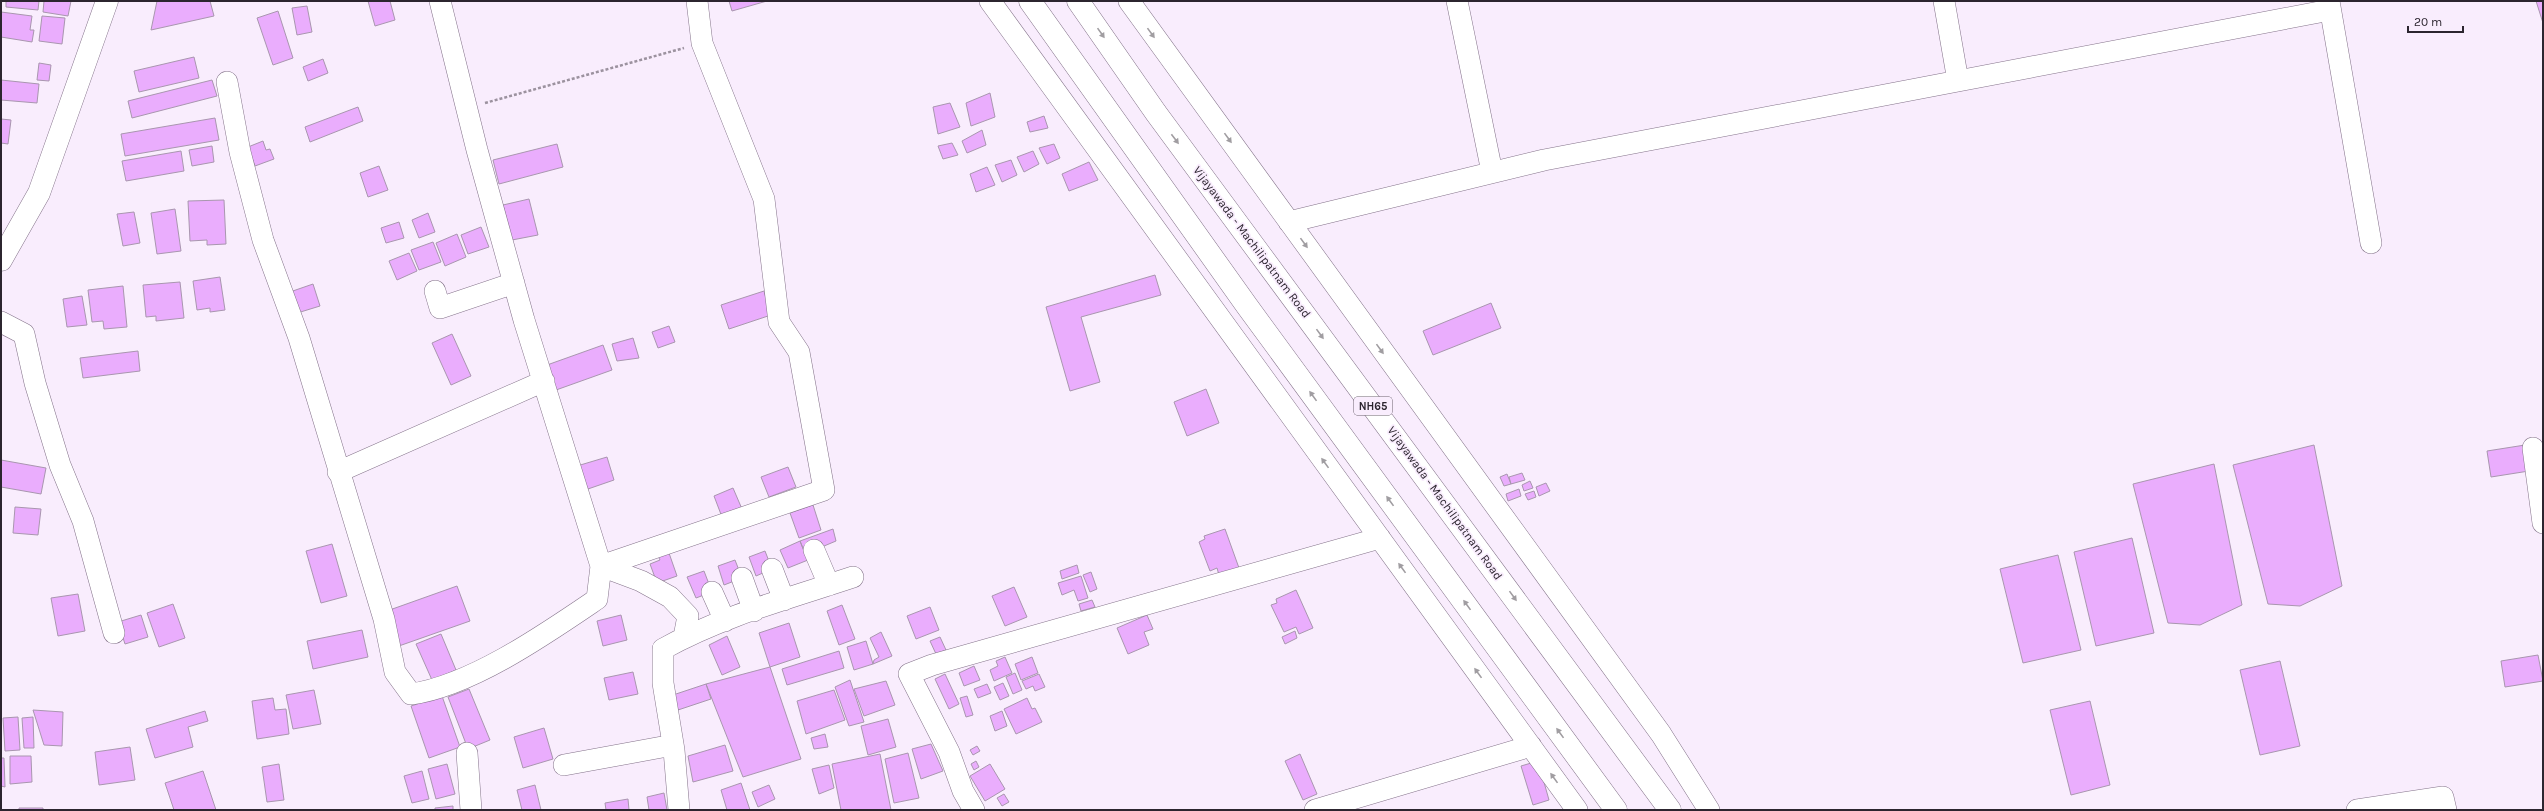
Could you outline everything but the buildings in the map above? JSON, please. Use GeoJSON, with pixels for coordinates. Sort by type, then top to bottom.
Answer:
{"type":"FeatureCollection","features":[{"type":"Feature","properties":{"kind":"main road"},"geometry":{"type":"LineString","coordinates":[[1,260],[40,193],[107,1]]}},
{"type":"Feature","properties":{"kind":"main road"},"geometry":{"type":"LineString","coordinates":[[1030,1],[1248,306],[1616,810]]}},
{"type":"Feature","properties":{"kind":"main road","name":"Vijayawada - Machilipatnam Road"},"geometry":{"type":"LineString","coordinates":[[1078,1],[1156,113],[1670,810]]}},
{"type":"Feature","properties":{"kind":"street"},"geometry":{"type":"LineString","coordinates":[[227,82],[240,152],[263,240],[299,338],[338,472],[384,620],[395,672],[411,694],[432,691],[490,665],[597,600],[601,566],[514,283],[440,1]]}},
{"type":"Feature","properties":{"kind":"street"},"geometry":{"type":"LineString","coordinates":[[601,566],[824,490],[799,352],[779,322],[764,199],[702,44],[697,1]]}},
{"type":"Feature","properties":{"kind":"street"},"geometry":{"type":"LineString","coordinates":[[990,1],[1577,810]]}},
{"type":"Feature","properties":{"kind":"street"},"geometry":{"type":"LineString","coordinates":[[1129,1],[1661,734],[1709,810]]}},
{"type":"Feature","properties":{"kind":"street"},"geometry":{"type":"LineString","coordinates":[[1457,1],[1492,172]]}},
{"type":"Feature","properties":{"kind":"street"},"geometry":{"type":"LineString","coordinates":[[1944,1],[1958,81]]}},
{"type":"Feature","properties":{"kind":"street"},"geometry":{"type":"LineString","coordinates":[[1289,222],[1544,160],[1958,81],[2329,5],[2371,243]]}},
{"type":"Feature","properties":{"kind":"street"},"geometry":{"type":"LineString","coordinates":[[435,291],[440,308],[514,283]]}},
{"type":"Feature","properties":{"kind":"street"},"geometry":{"type":"LineString","coordinates":[[1,322],[24,334],[35,383],[58,457],[83,521],[114,633]]}},
{"type":"Feature","properties":{"kind":"street"},"geometry":{"type":"LineString","coordinates":[[338,472],[544,381]]}},
{"type":"Feature","properties":{"kind":"street"},"geometry":{"type":"LineString","coordinates":[[2533,448],[2543,523]]}},
{"type":"Feature","properties":{"kind":"street"},"geometry":{"type":"LineString","coordinates":[[974,810],[963,791],[949,752],[909,674],[939,663],[1380,538]]}},
{"type":"Feature","properties":{"kind":"street"},"geometry":{"type":"LineString","coordinates":[[814,550],[829,585]]}},
{"type":"Feature","properties":{"kind":"street"},"geometry":{"type":"LineString","coordinates":[[601,566],[641,581],[670,597],[688,616],[684,637]]}},
{"type":"Feature","properties":{"kind":"street"},"geometry":{"type":"LineString","coordinates":[[772,569],[784,600]]}},
{"type":"Feature","properties":{"kind":"street"},"geometry":{"type":"LineString","coordinates":[[679,810],[673,745],[663,684],[663,649],[684,637],[725,621],[853,577]]}},
{"type":"Feature","properties":{"kind":"street"},"geometry":{"type":"LineString","coordinates":[[742,578],[754,611]]}},
{"type":"Feature","properties":{"kind":"street"},"geometry":{"type":"LineString","coordinates":[[712,592],[725,621]]}},
{"type":"Feature","properties":{"kind":"street"},"geometry":{"type":"LineString","coordinates":[[564,765],[673,745]]}},
{"type":"Feature","properties":{"kind":"street"},"geometry":{"type":"LineString","coordinates":[[1315,810],[1531,746]]}},
{"type":"Feature","properties":{"kind":"street"},"geometry":{"type":"LineString","coordinates":[[467,753],[471,810]]}},
{"type":"Feature","properties":{"kind":"street"},"geometry":{"type":"LineString","coordinates":[[2357,810],[2443,797],[2446,810]]}},
{"type":"Feature","properties":{"kind":"path"},"geometry":{"type":"LineString","coordinates":[[467,108],[702,44]]}}]}
